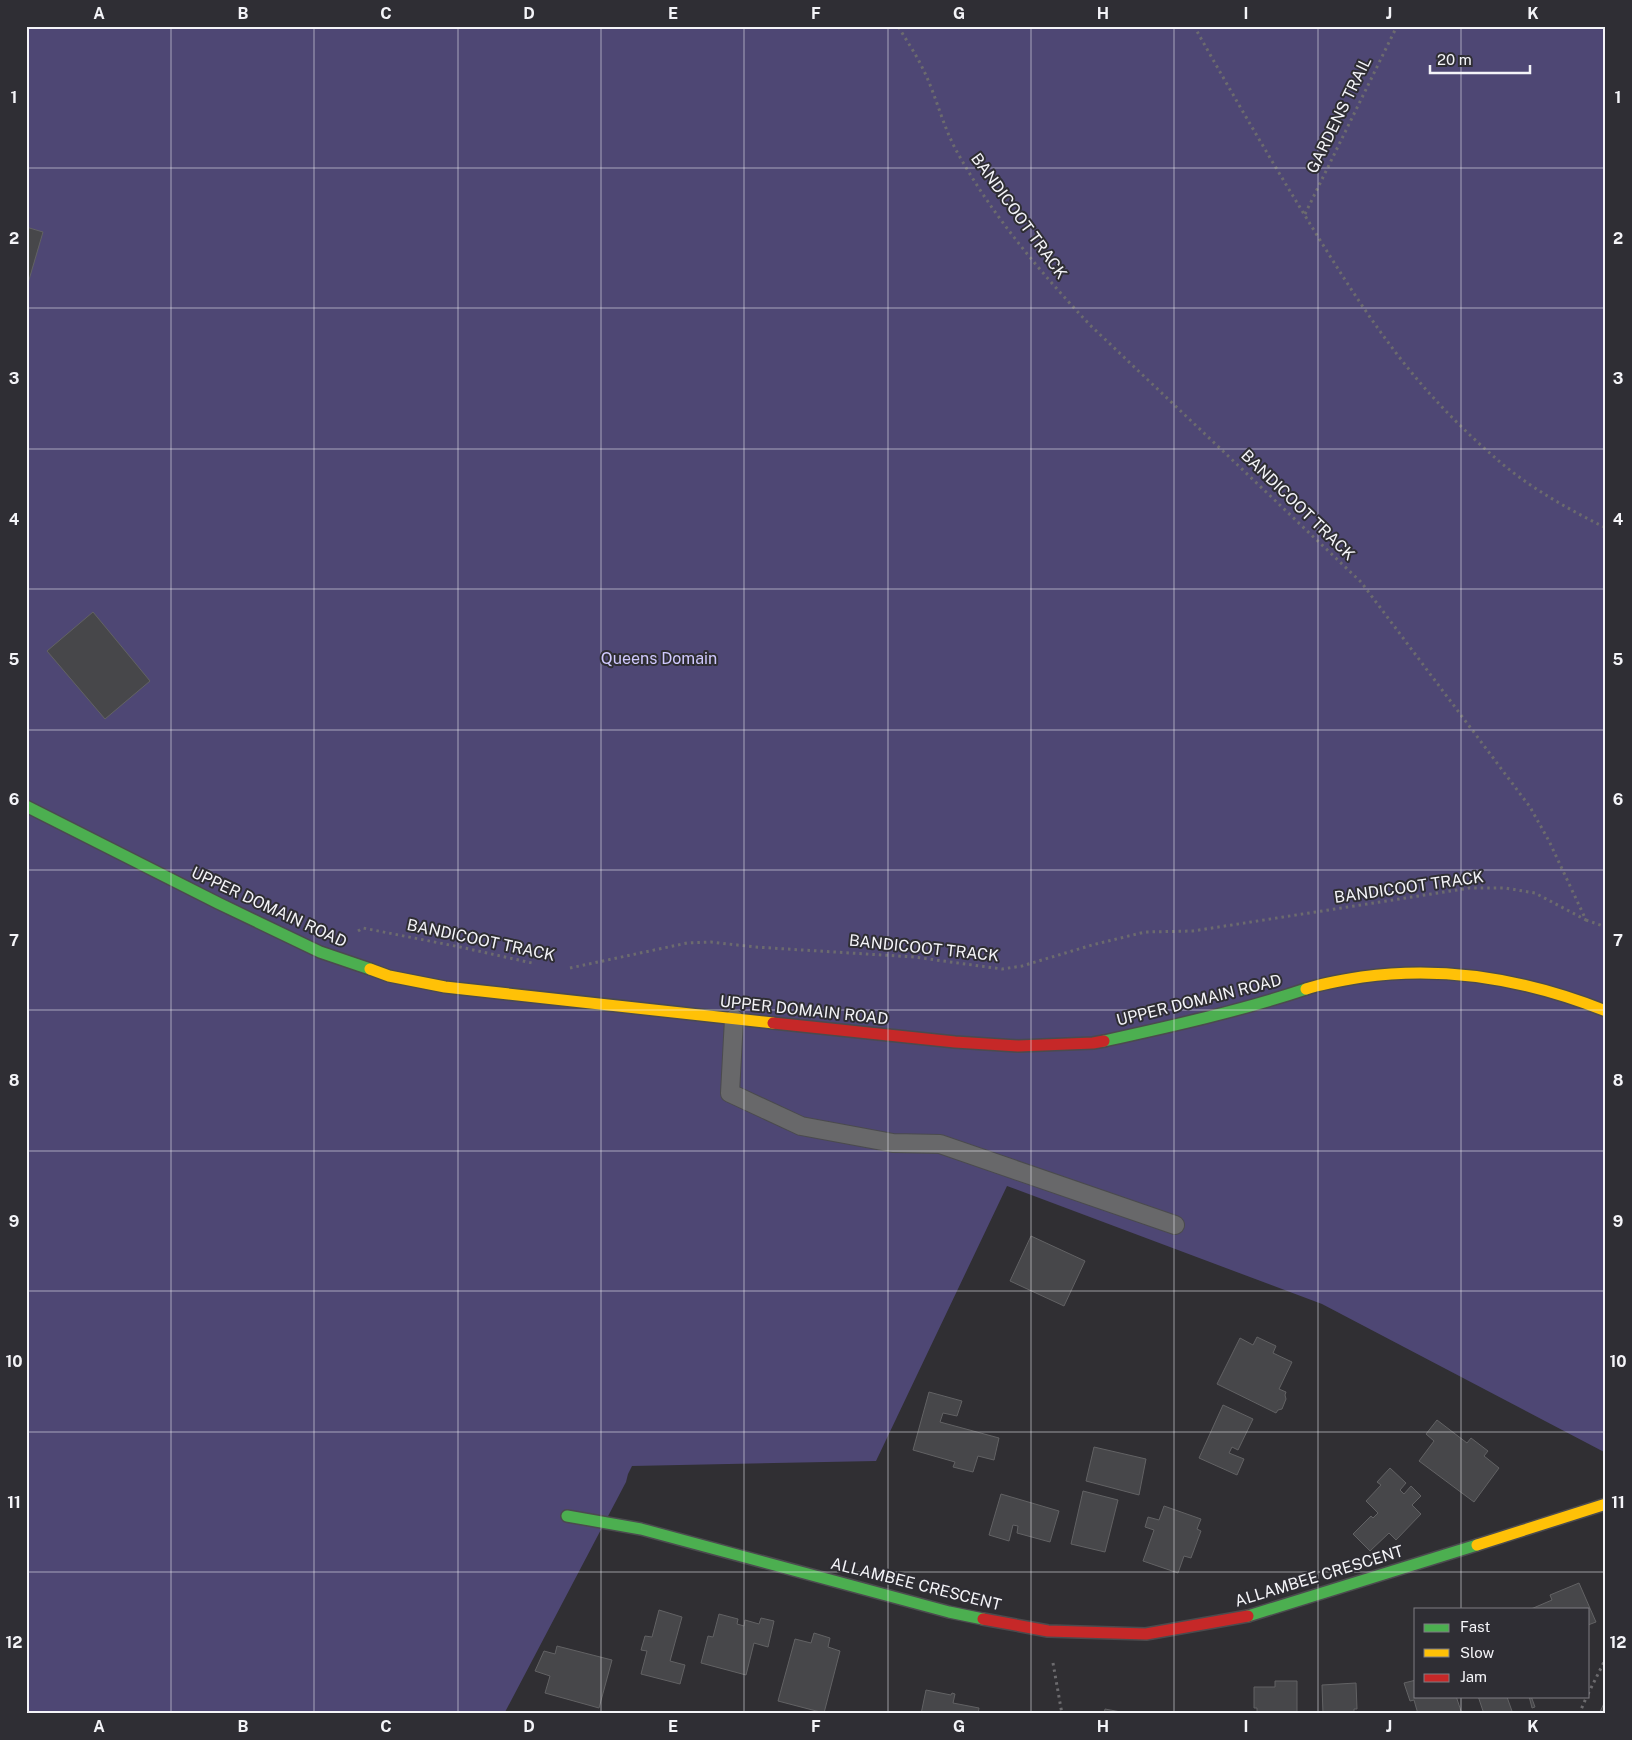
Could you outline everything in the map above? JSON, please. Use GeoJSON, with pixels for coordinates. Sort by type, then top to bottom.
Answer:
{"type":"FeatureCollection","features":[{"type":"Feature","properties":{"kind":"street","name":"UPPER DOMAIN ROAD"},"geometry":{"type":"LineString","coordinates":[[26,806],[320,952],[389,976],[445,987],[955,1042],[1018,1046],[1093,1043],[1158,1029],[1272,1000],[1324,983],[1384,974],[1436,972],[1486,977],[1537,987],[1606,1011]]}},
{"type":"Feature","properties":{"kind":"street","name":"ALLAMBEE CRESCENT"},"geometry":{"type":"LineString","coordinates":[[567,1516],[641,1529],[949,1612],[1048,1631],[1146,1634],[1254,1615],[1606,1504]]}},
{"type":"Feature","properties":{"kind":"lane"},"geometry":{"type":"LineString","coordinates":[[734,1019],[730,1093],[801,1126],[893,1143],[940,1144],[1175,1225]]}},
{"type":"Feature","properties":{"kind":"path","name":"BANDICOOT TRACK"},"geometry":{"type":"LineString","coordinates":[[898,26],[923,68],[955,148],[976,185],[1017,240],[1056,288],[1090,324],[1361,582],[1530,807],[1549,841],[1586,920]]}},
{"type":"Feature","properties":{"kind":"path"},"geometry":{"type":"LineString","coordinates":[[1194,26],[1304,215],[1343,278],[1400,357],[1437,401],[1463,428],[1501,462],[1573,512],[1606,528]]}},
{"type":"Feature","properties":{"kind":"path","name":"GARDENS TRAIL"},"geometry":{"type":"LineString","coordinates":[[1304,215],[1397,26]]}},
{"type":"Feature","properties":{"kind":"path","name":"BANDICOOT TRACK"},"geometry":{"type":"LineString","coordinates":[[569,968],[687,943],[711,942],[755,948],[914,956],[1002,969],[1022,966],[1092,945],[1145,932],[1192,931],[1470,888],[1505,888],[1535,892],[1586,920]]}},
{"type":"Feature","properties":{"kind":"path"},"geometry":{"type":"LineString","coordinates":[[1586,920],[1606,927]]}},
{"type":"Feature","properties":{"kind":"path","name":"BANDICOOT TRACK"},"geometry":{"type":"LineString","coordinates":[[320,952],[363,928],[533,963]]}},
{"type":"Feature","properties":{"kind":"path"},"geometry":{"type":"LineString","coordinates":[[1048,1631],[1062,1714]]}},
{"type":"Feature","properties":{"kind":"path"},"geometry":{"type":"LineString","coordinates":[[1590,1691],[1606,1658]]}},
{"type":"Feature","properties":{"kind":"path"},"geometry":{"type":"LineString","coordinates":[[1579,1714],[1587,1698]]}},
{"type":"Feature","properties":{"kind":"green space","name":"Queens Domain"},"geometry":{"type":"Polygon","coordinates":[[[26,26],[1606,26],[1606,1453],[1322,1304],[1007,1186],[876,1461],[632,1466],[626,1482],[504,1714],[26,1714],[26,26]]]}},
{"type":"Feature","properties":{"kind":"building"},"geometry":{"type":"Polygon","coordinates":[[[26,227],[43,232],[26,290],[26,227]]]}},
{"type":"Feature","properties":{"kind":"building"},"geometry":{"type":"Polygon","coordinates":[[[93,612],[150,681],[105,719],[47,651],[93,612]]]}},
{"type":"Feature","properties":{"kind":"building"},"geometry":{"type":"Polygon","coordinates":[[[1031,1236],[1085,1261],[1064,1306],[1010,1281],[1031,1236]]]}},
{"type":"Feature","properties":{"kind":"building"},"geometry":{"type":"Polygon","coordinates":[[[1257,1337],[1276,1346],[1273,1353],[1292,1362],[1279,1389],[1286,1392],[1286,1399],[1282,1409],[1276,1413],[1217,1384],[1240,1338],[1253,1345],[1257,1337]]]}},
{"type":"Feature","properties":{"kind":"building"},"geometry":{"type":"Polygon","coordinates":[[[929,1392],[962,1401],[957,1416],[943,1413],[940,1422],[999,1438],[994,1460],[978,1456],[973,1472],[953,1467],[955,1462],[913,1450],[929,1392]]]}},
{"type":"Feature","properties":{"kind":"building"},"geometry":{"type":"Polygon","coordinates":[[[1223,1405],[1253,1419],[1238,1450],[1232,1447],[1229,1453],[1244,1459],[1237,1475],[1199,1458],[1223,1405]]]}},
{"type":"Feature","properties":{"kind":"building"},"geometry":{"type":"Polygon","coordinates":[[[1437,1420],[1467,1443],[1471,1438],[1488,1451],[1484,1456],[1499,1468],[1474,1502],[1419,1461],[1434,1441],[1426,1434],[1437,1420]]]}},
{"type":"Feature","properties":{"kind":"building"},"geometry":{"type":"Polygon","coordinates":[[[1094,1447],[1146,1459],[1139,1495],[1086,1481],[1094,1447]]]}},
{"type":"Feature","properties":{"kind":"building"},"geometry":{"type":"Polygon","coordinates":[[[1390,1468],[1406,1483],[1400,1490],[1404,1494],[1411,1486],[1421,1496],[1412,1505],[1421,1514],[1396,1540],[1389,1533],[1370,1551],[1353,1534],[1371,1516],[1373,1518],[1378,1513],[1366,1501],[1381,1485],[1377,1482],[1390,1468]]]}},
{"type":"Feature","properties":{"kind":"building"},"geometry":{"type":"Polygon","coordinates":[[[1083,1491],[1118,1500],[1105,1552],[1071,1544],[1083,1491]]]}},
{"type":"Feature","properties":{"kind":"building"},"geometry":{"type":"Polygon","coordinates":[[[1001,1494],[1059,1511],[1050,1542],[1017,1533],[1018,1526],[1013,1525],[1009,1541],[989,1535],[1001,1494]]]}},
{"type":"Feature","properties":{"kind":"building"},"geometry":{"type":"Polygon","coordinates":[[[1164,1506],[1201,1519],[1197,1529],[1201,1531],[1191,1558],[1184,1556],[1178,1573],[1143,1561],[1154,1530],[1145,1527],[1148,1517],[1159,1520],[1164,1506]]]}},
{"type":"Feature","properties":{"kind":"building"},"geometry":{"type":"Polygon","coordinates":[[[1579,1583],[1590,1608],[1533,1608],[1552,1600],[1550,1595],[1579,1583]]]}},
{"type":"Feature","properties":{"kind":"building"},"geometry":{"type":"Polygon","coordinates":[[[1590,1608],[1596,1622],[1590,1624],[1590,1608]]]}},
{"type":"Feature","properties":{"kind":"building"},"geometry":{"type":"Polygon","coordinates":[[[659,1610],[682,1617],[670,1661],[685,1665],[680,1684],[641,1674],[647,1651],[641,1650],[645,1636],[652,1637],[659,1610]]]}},
{"type":"Feature","properties":{"kind":"building"},"geometry":{"type":"Polygon","coordinates":[[[719,1614],[738,1619],[737,1624],[744,1626],[745,1620],[759,1624],[761,1618],[774,1621],[768,1647],[754,1643],[746,1675],[701,1663],[708,1636],[713,1637],[719,1614]]]}},
{"type":"Feature","properties":{"kind":"building"},"geometry":{"type":"Polygon","coordinates":[[[814,1633],[830,1638],[828,1647],[840,1651],[824,1713],[778,1701],[795,1639],[811,1643],[814,1633]]]}},
{"type":"Feature","properties":{"kind":"building"},"geometry":{"type":"Polygon","coordinates":[[[557,1646],[612,1660],[599,1708],[545,1693],[550,1676],[535,1671],[544,1651],[555,1654],[557,1646]]]}},
{"type":"Feature","properties":{"kind":"building"},"geometry":{"type":"Polygon","coordinates":[[[1414,1680],[1414,1698],[1457,1698],[1462,1714],[1418,1714],[1414,1700],[1410,1701],[1404,1683],[1414,1680]]]}},
{"type":"Feature","properties":{"kind":"building"},"geometry":{"type":"Polygon","coordinates":[[[1275,1681],[1297,1681],[1297,1714],[1248,1714],[1248,1712],[1257,1712],[1257,1708],[1254,1708],[1254,1687],[1275,1687],[1275,1681]]]}},
{"type":"Feature","properties":{"kind":"building"},"geometry":{"type":"Polygon","coordinates":[[[1356,1683],[1357,1709],[1354,1709],[1354,1713],[1364,1712],[1364,1714],[1323,1714],[1322,1685],[1356,1683]]]}},
{"type":"Feature","properties":{"kind":"building"},"geometry":{"type":"Polygon","coordinates":[[[926,1690],[951,1695],[952,1693],[955,1694],[953,1703],[979,1708],[978,1714],[921,1714],[926,1690]]]}},
{"type":"Feature","properties":{"kind":"building"},"geometry":{"type":"Polygon","coordinates":[[[1479,1698],[1507,1698],[1513,1714],[1484,1714],[1479,1698]]]}},
{"type":"Feature","properties":{"kind":"building"},"geometry":{"type":"Polygon","coordinates":[[[1530,1698],[1532,1698],[1535,1707],[1532,1708],[1530,1698]]]}},
{"type":"Feature","properties":{"kind":"building"},"geometry":{"type":"Polygon","coordinates":[[[1606,1699],[1606,1714],[1599,1714],[1606,1699]]]}},
{"type":"Feature","properties":{"kind":"building"},"geometry":{"type":"Polygon","coordinates":[[[1105,1709],[1126,1713],[1126,1714],[1104,1714],[1105,1709]]]}},
{"type":"Feature","properties":{"kind":"traffic: fast"},"geometry":{"type":"LineString","coordinates":[[26,806],[320,952],[370,969]]}},
{"type":"Feature","properties":{"kind":"traffic: fast"},"geometry":{"type":"LineString","coordinates":[[1104,1041],[1231,1011],[1306,989]]}},
{"type":"Feature","properties":{"kind":"traffic: fast"},"geometry":{"type":"LineString","coordinates":[[567,1516],[641,1529],[949,1612],[983,1619]]}},
{"type":"Feature","properties":{"kind":"traffic: fast"},"geometry":{"type":"LineString","coordinates":[[1248,1616],[1477,1545]]}},
{"type":"Feature","properties":{"kind":"traffic: slow"},"geometry":{"type":"LineString","coordinates":[[370,969],[389,976],[445,987],[773,1023]]}},
{"type":"Feature","properties":{"kind":"traffic: slow"},"geometry":{"type":"LineString","coordinates":[[1306,989],[1362,977],[1393,974],[1456,974],[1517,983],[1577,1000],[1606,1011]]}},
{"type":"Feature","properties":{"kind":"traffic: slow"},"geometry":{"type":"LineString","coordinates":[[1477,1545],[1606,1504]]}},
{"type":"Feature","properties":{"kind":"traffic: jam"},"geometry":{"type":"LineString","coordinates":[[773,1023],[955,1042],[1018,1046],[1104,1041]]}},
{"type":"Feature","properties":{"kind":"traffic: jam"},"geometry":{"type":"LineString","coordinates":[[983,1619],[1048,1631],[1146,1634],[1248,1616]]}}]}
